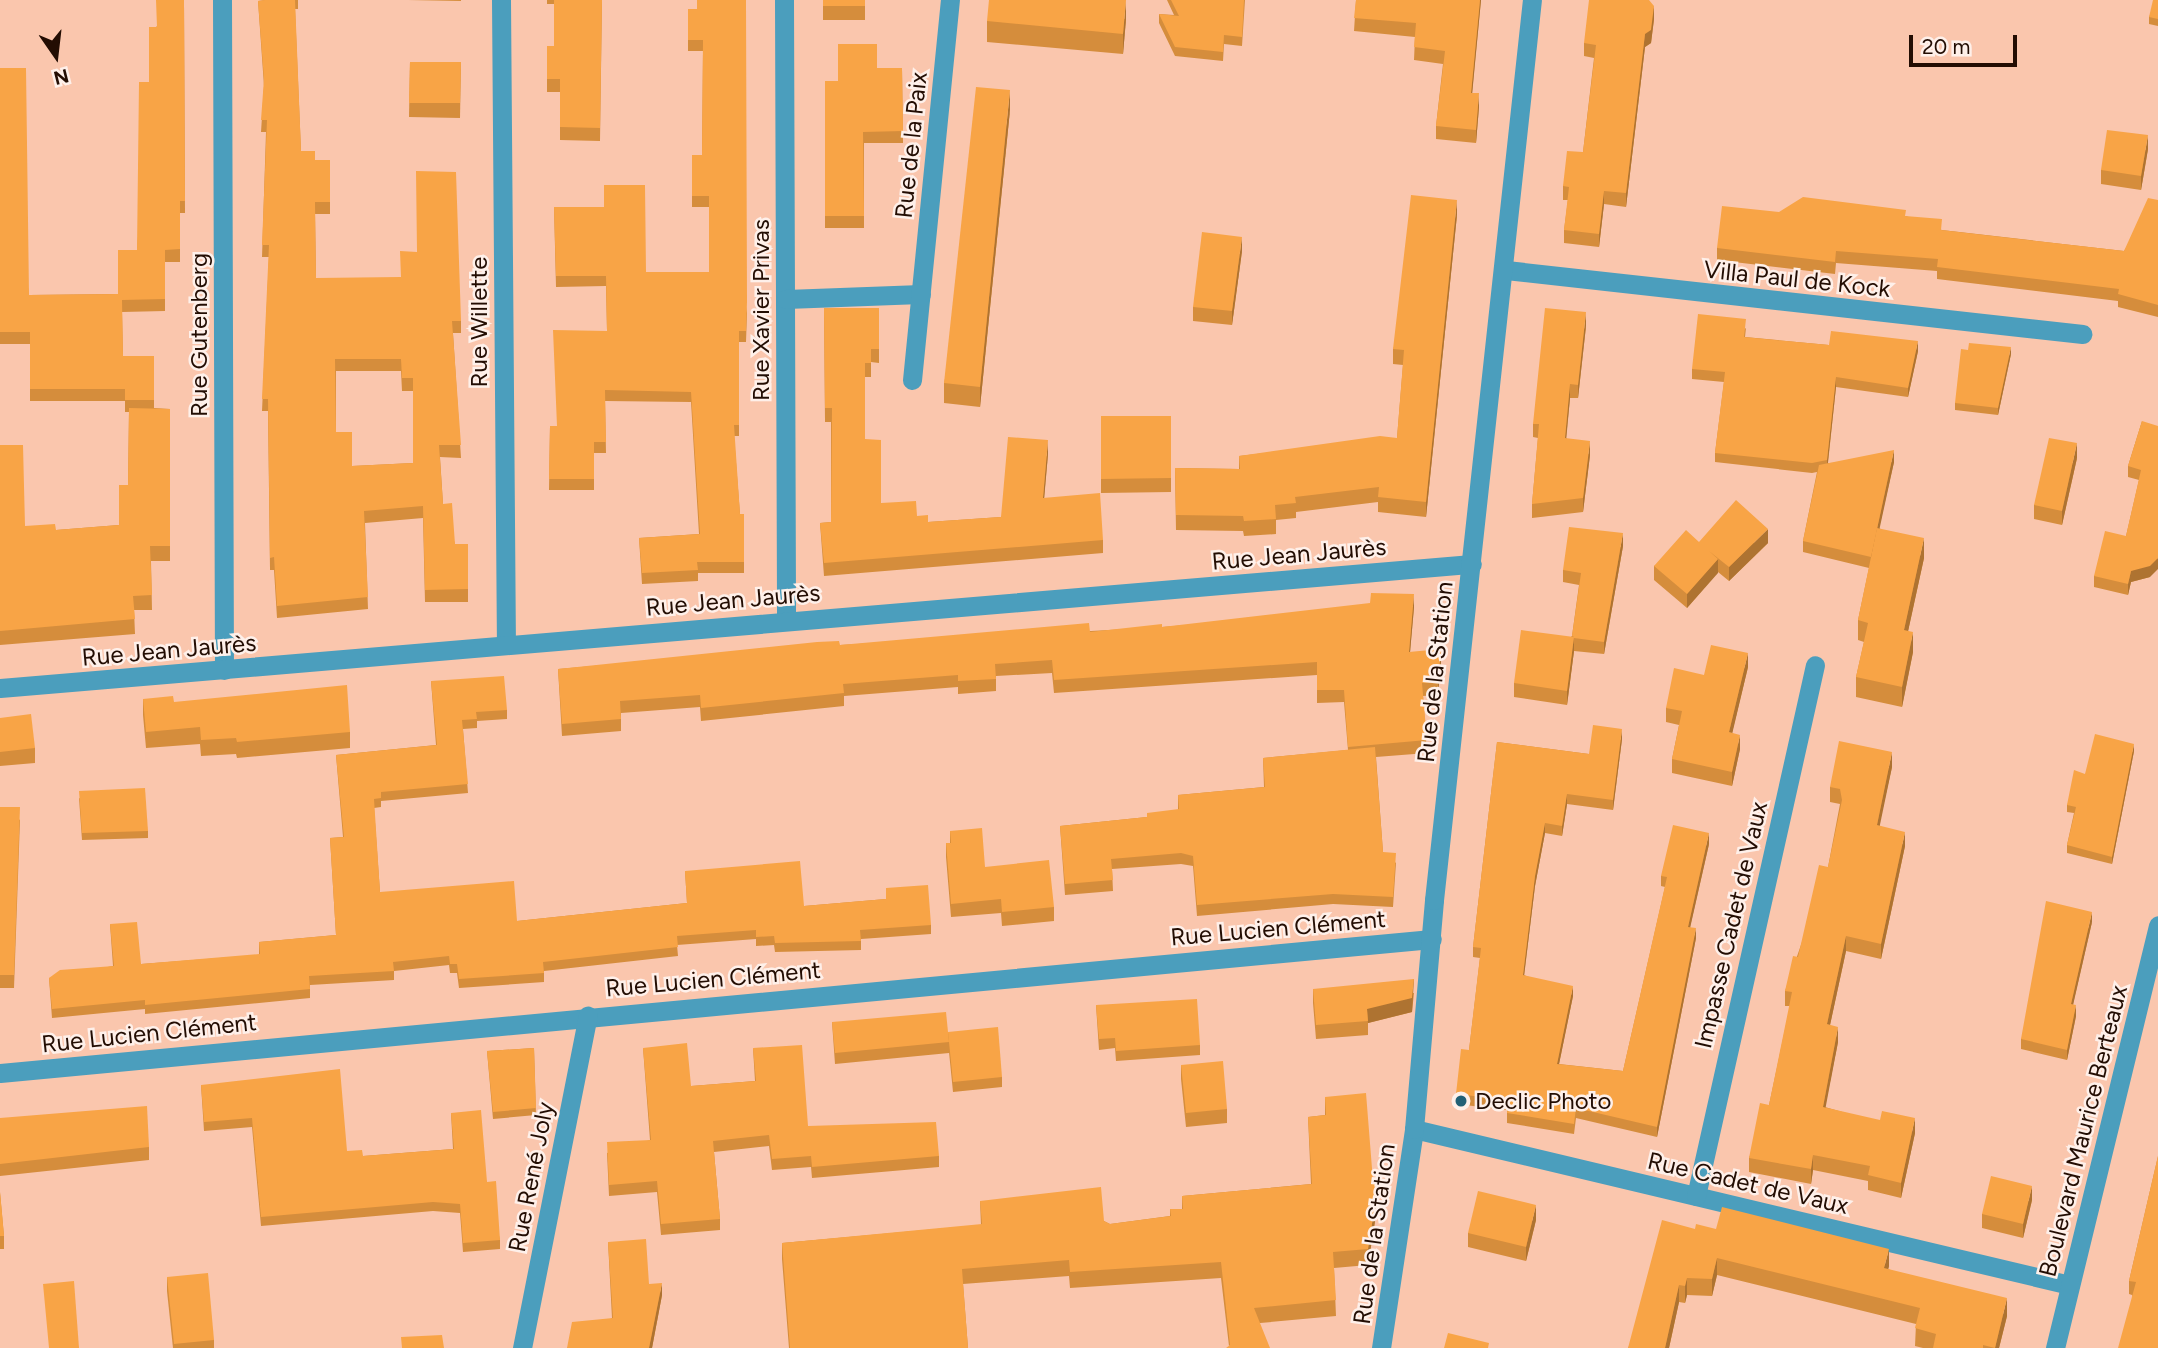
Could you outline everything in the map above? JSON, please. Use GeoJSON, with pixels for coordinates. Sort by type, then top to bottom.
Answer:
{"type":"FeatureCollection","features":[{"type":"Feature","properties":{"kind":"street","name":"Rue Gutenberg"},"geometry":{"type":"LineString","coordinates":[[222,0],[224,670]]}},
{"type":"Feature","properties":{"kind":"street","name":"Rue Willette"},"geometry":{"type":"LineString","coordinates":[[501,0],[506,645]]}},
{"type":"Feature","properties":{"kind":"street","name":"Rue Xavier Privas"},"geometry":{"type":"LineString","coordinates":[[785,0],[786,619]]}},
{"type":"Feature","properties":{"kind":"street","name":"Rue de la Paix"},"geometry":{"type":"LineString","coordinates":[[912,380],[950,0]]}},
{"type":"Feature","properties":{"kind":"street","name":"Rue de la Station"},"geometry":{"type":"LineString","coordinates":[[1381,1348],[1414,1129],[1472,564],[1506,270],[1532,0]]}},
{"type":"Feature","properties":{"kind":"street","name":"Villa Paul de Kock"},"geometry":{"type":"LineString","coordinates":[[1506,270],[2082,334]]}},
{"type":"Feature","properties":{"kind":"street"},"geometry":{"type":"LineString","coordinates":[[786,299],[921,294]]}},
{"type":"Feature","properties":{"kind":"street","name":"Rue Jean Jaurès"},"geometry":{"type":"LineString","coordinates":[[0,688],[786,619],[1472,564]]}},
{"type":"Feature","properties":{"kind":"street","name":"Impasse Cadet de Vaux"},"geometry":{"type":"LineString","coordinates":[[1696,1196],[1815,665]]}},
{"type":"Feature","properties":{"kind":"street","name":"Boulevard Maurice Berteaux"},"geometry":{"type":"LineString","coordinates":[[2055,1348],[2158,925]]}},
{"type":"Feature","properties":{"kind":"street","name":"Rue Lucien Clément"},"geometry":{"type":"LineString","coordinates":[[0,1073],[588,1015],[1432,939]]}},
{"type":"Feature","properties":{"kind":"street","name":"Rue René Joly"},"geometry":{"type":"LineString","coordinates":[[522,1348],[588,1015]]}},
{"type":"Feature","properties":{"kind":"street","name":"Rue Cadet de Vaux"},"geometry":{"type":"LineString","coordinates":[[1414,1129],[2070,1285]]}},
{"type":"Feature","properties":{"kind":"building"},"geometry":{"type":"Polygon","coordinates":[[[156,0],[184,0],[185,201],[180,201],[180,249],[165,250],[165,299],[122,300],[123,356],[154,356],[154,400],[125,400],[125,389],[30,389],[30,332],[0,332],[0,68],[26,68],[29,295],[118,294],[118,250],[137,250],[139,82],[149,82],[149,27],[157,27],[156,0]]]}},
{"type":"Feature","properties":{"kind":"building"},"geometry":{"type":"Polygon","coordinates":[[[295,0],[301,151],[315,151],[315,160],[330,160],[330,202],[315,202],[316,278],[401,277],[400,251],[417,252],[416,171],[456,172],[461,321],[452,321],[461,445],[439,445],[443,504],[452,503],[455,544],[468,544],[468,589],[425,590],[423,506],[364,511],[368,597],[277,606],[274,557],[270,558],[268,399],[262,399],[269,245],[262,245],[267,120],[261,120],[264,79],[258,1],[295,0]],[[335,359],[336,432],[352,432],[352,466],[413,463],[413,378],[402,378],[401,359],[335,359]]]}},
{"type":"Feature","properties":{"kind":"building"},"geometry":{"type":"Polygon","coordinates":[[[554,0],[602,0],[600,128],[560,127],[560,79],[547,79],[547,46],[554,46],[554,0]]]}},
{"type":"Feature","properties":{"kind":"building"},"geometry":{"type":"Polygon","coordinates":[[[697,0],[746,0],[747,302],[746,331],[739,331],[739,425],[734,425],[740,514],[744,514],[744,562],[697,562],[698,570],[642,573],[639,538],[700,534],[691,392],[605,390],[606,442],[594,442],[594,479],[549,479],[550,426],[557,426],[553,330],[607,331],[606,276],[556,276],[554,207],[604,207],[604,185],[645,185],[646,272],[709,272],[709,196],[692,196],[692,155],[702,155],[703,40],[688,40],[688,9],[697,9],[697,0]]]}},
{"type":"Feature","properties":{"kind":"building"},"geometry":{"type":"Polygon","coordinates":[[[823,0],[865,0],[865,6],[823,6],[823,0]]]}},
{"type":"Feature","properties":{"kind":"building"},"geometry":{"type":"Polygon","coordinates":[[[989,0],[1126,0],[1123,34],[987,21],[989,0]]]}},
{"type":"Feature","properties":{"kind":"building"},"geometry":{"type":"Polygon","coordinates":[[[1171,0],[1244,0],[1242,37],[1224,35],[1223,52],[1175,47],[1159,14],[1179,16],[1171,0]]]}},
{"type":"Feature","properties":{"kind":"building"},"geometry":{"type":"Polygon","coordinates":[[[1356,0],[1480,0],[1471,93],[1479,93],[1476,130],[1436,126],[1445,51],[1414,47],[1416,23],[1354,18],[1356,0]]]}},
{"type":"Feature","properties":{"kind":"building"},"geometry":{"type":"Polygon","coordinates":[[[1589,0],[1649,0],[1654,6],[1651,30],[1645,34],[1626,193],[1604,191],[1599,234],[1564,230],[1569,187],[1563,186],[1567,151],[1583,152],[1596,45],[1584,43],[1589,0]]]}},
{"type":"Feature","properties":{"kind":"building"},"geometry":{"type":"Polygon","coordinates":[[[2153,0],[2158,0],[2158,19],[2149,17],[2153,0]]]}},
{"type":"Feature","properties":{"kind":"building"},"geometry":{"type":"Polygon","coordinates":[[[838,44],[877,44],[877,68],[902,68],[903,131],[863,132],[864,216],[825,216],[825,81],[838,81],[838,44]]]}},
{"type":"Feature","properties":{"kind":"building"},"geometry":{"type":"Polygon","coordinates":[[[410,62],[461,62],[460,103],[409,103],[410,62]]]}},
{"type":"Feature","properties":{"kind":"building"},"geometry":{"type":"Polygon","coordinates":[[[976,87],[1010,90],[980,387],[944,383],[976,87]]]}},
{"type":"Feature","properties":{"kind":"building"},"geometry":{"type":"Polygon","coordinates":[[[2107,130],[2148,135],[2141,176],[2101,170],[2107,130]]]}},
{"type":"Feature","properties":{"kind":"building"},"geometry":{"type":"Polygon","coordinates":[[[1411,195],[1457,200],[1426,502],[1378,497],[1379,487],[1295,497],[1296,503],[1275,505],[1276,519],[1244,521],[1243,516],[1176,515],[1175,468],[1240,469],[1239,456],[1380,436],[1397,438],[1404,350],[1393,349],[1411,195]]]}},
{"type":"Feature","properties":{"kind":"building"},"geometry":{"type":"Polygon","coordinates":[[[1803,197],[1906,210],[1905,216],[1942,219],[1941,230],[2124,251],[2148,198],[2158,200],[2158,305],[2118,294],[2119,289],[1937,267],[1938,259],[1836,251],[1835,262],[1717,248],[1722,206],[1779,212],[1803,197]]]}},
{"type":"Feature","properties":{"kind":"building"},"geometry":{"type":"Polygon","coordinates":[[[1202,232],[1242,237],[1232,311],[1193,307],[1202,232]]]}},
{"type":"Feature","properties":{"kind":"building"},"geometry":{"type":"Polygon","coordinates":[[[824,308],[879,308],[879,349],[871,349],[871,363],[865,363],[865,439],[881,440],[881,503],[916,501],[917,516],[928,515],[928,522],[1001,517],[1008,437],[1048,440],[1043,498],[1100,493],[1103,540],[824,563],[820,523],[831,522],[832,408],[825,408],[824,308]]]}},
{"type":"Feature","properties":{"kind":"building"},"geometry":{"type":"Polygon","coordinates":[[[1545,308],[1586,312],[1578,385],[1570,384],[1565,438],[1590,441],[1583,498],[1532,504],[1539,424],[1533,424],[1545,308]]]}},
{"type":"Feature","properties":{"kind":"building"},"geometry":{"type":"Polygon","coordinates":[[[1698,314],[1746,319],[1744,337],[1829,345],[1831,331],[1918,341],[1908,388],[1836,377],[1827,460],[1812,463],[1715,453],[1725,372],[1692,369],[1698,314]]]}},
{"type":"Feature","properties":{"kind":"building"},"geometry":{"type":"Polygon","coordinates":[[[1969,343],[2011,347],[1998,408],[1955,403],[1961,349],[1968,350],[1969,343]]]}},
{"type":"Feature","properties":{"kind":"building"},"geometry":{"type":"Polygon","coordinates":[[[129,408],[170,409],[170,546],[150,546],[152,595],[133,596],[135,619],[0,631],[0,445],[23,445],[25,526],[55,524],[56,530],[119,525],[119,485],[128,485],[129,408]]]}},
{"type":"Feature","properties":{"kind":"building"},"geometry":{"type":"Polygon","coordinates":[[[1101,416],[1171,416],[1171,478],[1101,479],[1101,416]]]}},
{"type":"Feature","properties":{"kind":"building"},"geometry":{"type":"Polygon","coordinates":[[[2142,421],[2158,426],[2158,558],[2150,566],[2131,571],[2128,584],[2094,576],[2105,531],[2126,536],[2141,470],[2128,466],[2142,421]]]}},
{"type":"Feature","properties":{"kind":"building"},"geometry":{"type":"Polygon","coordinates":[[[2049,438],[2077,443],[2062,511],[2034,505],[2049,438]]]}},
{"type":"Feature","properties":{"kind":"building"},"geometry":{"type":"Polygon","coordinates":[[[1894,450],[1871,557],[1803,541],[1819,465],[1894,450]]]}},
{"type":"Feature","properties":{"kind":"building"},"geometry":{"type":"Polygon","coordinates":[[[1736,500],[1768,529],[1729,567],[1709,551],[1718,559],[1687,594],[1654,566],[1686,530],[1699,542],[1736,500]]]}},
{"type":"Feature","properties":{"kind":"building"},"geometry":{"type":"Polygon","coordinates":[[[1569,527],[1623,533],[1604,642],[1572,636],[1581,573],[1563,570],[1569,527]]]}},
{"type":"Feature","properties":{"kind":"building"},"geometry":{"type":"Polygon","coordinates":[[[1877,528],[1924,538],[1904,630],[1913,632],[1902,687],[1856,677],[1868,623],[1858,620],[1877,528]]]}},
{"type":"Feature","properties":{"kind":"building"},"geometry":{"type":"Polygon","coordinates":[[[1371,593],[1414,594],[1409,652],[1441,649],[1438,682],[1422,683],[1427,740],[1348,747],[1344,690],[1317,690],[1317,662],[1054,680],[1052,660],[995,664],[996,679],[958,681],[958,675],[843,684],[844,693],[701,708],[700,695],[620,701],[621,719],[562,724],[558,669],[817,642],[839,641],[840,645],[1089,623],[1090,632],[1162,624],[1162,627],[1370,603],[1371,593]]]}},
{"type":"Feature","properties":{"kind":"building"},"geometry":{"type":"Polygon","coordinates":[[[1521,630],[1574,637],[1567,691],[1514,683],[1521,630]]]}},
{"type":"Feature","properties":{"kind":"building"},"geometry":{"type":"Polygon","coordinates":[[[1711,645],[1748,653],[1729,732],[1740,735],[1732,772],[1672,759],[1682,711],[1666,708],[1674,668],[1704,675],[1711,645]]]}},
{"type":"Feature","properties":{"kind":"building"},"geometry":{"type":"Polygon","coordinates":[[[504,676],[507,710],[476,712],[477,719],[462,720],[468,784],[381,792],[381,798],[374,799],[380,892],[514,881],[517,921],[687,903],[685,871],[800,861],[804,906],[886,899],[886,888],[928,885],[931,925],[860,930],[861,941],[775,943],[774,936],[756,937],[756,930],[677,936],[678,947],[543,962],[544,973],[459,979],[457,964],[450,964],[449,956],[393,962],[394,971],[309,976],[310,989],[145,1005],[145,1000],[52,1009],[49,978],[60,970],[114,966],[110,924],[137,922],[141,964],[260,954],[259,942],[336,935],[330,838],[344,837],[336,755],[437,745],[431,681],[504,676]]]}},
{"type":"Feature","properties":{"kind":"building"},"geometry":{"type":"Polygon","coordinates":[[[347,685],[350,732],[237,742],[236,738],[201,740],[200,727],[146,732],[143,699],[173,696],[174,702],[347,685]]]}},
{"type":"Feature","properties":{"kind":"building"},"geometry":{"type":"Polygon","coordinates":[[[31,714],[35,748],[0,752],[0,718],[31,714]]]}},
{"type":"Feature","properties":{"kind":"building"},"geometry":{"type":"Polygon","coordinates":[[[1593,725],[1622,729],[1613,800],[1567,794],[1562,826],[1545,823],[1535,876],[1523,975],[1573,986],[1557,1064],[1623,1071],[1667,877],[1661,876],[1673,825],[1709,833],[1688,927],[1696,928],[1657,1127],[1576,1108],[1574,1124],[1507,1113],[1509,1100],[1456,1094],[1461,1049],[1469,1050],[1481,948],[1473,947],[1497,742],[1589,754],[1593,725]]]}},
{"type":"Feature","properties":{"kind":"building"},"geometry":{"type":"Polygon","coordinates":[[[2095,734],[2134,744],[2112,857],[2067,845],[2076,807],[2067,805],[2074,770],[2085,774],[2095,734]]]}},
{"type":"Feature","properties":{"kind":"building"},"geometry":{"type":"Polygon","coordinates":[[[1839,741],[1892,752],[1877,825],[1905,832],[1881,944],[1846,936],[1827,1024],[1838,1027],[1823,1107],[1880,1120],[1882,1111],[1915,1118],[1901,1183],[1868,1175],[1870,1166],[1813,1155],[1811,1169],[1749,1158],[1760,1103],[1769,1105],[1792,992],[1785,991],[1793,956],[1798,957],[1819,865],[1828,867],[1842,800],[1840,789],[1830,787],[1839,741]]]}},
{"type":"Feature","properties":{"kind":"building"},"geometry":{"type":"Polygon","coordinates":[[[1375,747],[1383,852],[1396,853],[1393,897],[1333,894],[1197,905],[1193,856],[1181,853],[1111,859],[1113,880],[1065,884],[1060,826],[1147,817],[1147,813],[1179,809],[1178,795],[1265,787],[1263,758],[1375,747]]]}},
{"type":"Feature","properties":{"kind":"building"},"geometry":{"type":"Polygon","coordinates":[[[145,788],[148,831],[82,833],[79,791],[145,788]]]}},
{"type":"Feature","properties":{"kind":"building"},"geometry":{"type":"Polygon","coordinates":[[[0,807],[20,807],[14,975],[0,975],[0,807]]]}},
{"type":"Feature","properties":{"kind":"building"},"geometry":{"type":"Polygon","coordinates":[[[982,828],[985,867],[1049,860],[1054,907],[1002,912],[1001,899],[951,904],[946,843],[951,843],[950,831],[982,828]]]}},
{"type":"Feature","properties":{"kind":"building"},"geometry":{"type":"Polygon","coordinates":[[[2046,901],[2092,912],[2071,1004],[2076,1005],[2067,1050],[2021,1039],[2046,901]]]}},
{"type":"Feature","properties":{"kind":"building"},"geometry":{"type":"Polygon","coordinates":[[[1414,979],[1412,998],[1367,1009],[1368,1021],[1316,1025],[1313,989],[1414,979]]]}},
{"type":"Feature","properties":{"kind":"building"},"geometry":{"type":"Polygon","coordinates":[[[1197,999],[1200,1045],[1116,1051],[1115,1038],[1099,1039],[1096,1005],[1197,999]]]}},
{"type":"Feature","properties":{"kind":"building"},"geometry":{"type":"Polygon","coordinates":[[[946,1012],[949,1042],[835,1053],[832,1022],[946,1012]]]}},
{"type":"Feature","properties":{"kind":"building"},"geometry":{"type":"Polygon","coordinates":[[[998,1027],[1002,1077],[953,1082],[948,1032],[998,1027]]]}},
{"type":"Feature","properties":{"kind":"building"},"geometry":{"type":"Polygon","coordinates":[[[687,1043],[691,1086],[756,1081],[753,1048],[802,1045],[808,1126],[936,1122],[939,1156],[812,1167],[811,1156],[772,1159],[769,1135],[713,1141],[720,1219],[661,1224],[657,1181],[609,1185],[607,1142],[651,1140],[643,1048],[687,1043]]]}},
{"type":"Feature","properties":{"kind":"building"},"geometry":{"type":"Polygon","coordinates":[[[534,1048],[536,1108],[493,1112],[487,1051],[534,1048]]]}},
{"type":"Feature","properties":{"kind":"building"},"geometry":{"type":"Polygon","coordinates":[[[1223,1061],[1227,1109],[1186,1113],[1181,1065],[1223,1061]]]}},
{"type":"Feature","properties":{"kind":"building"},"geometry":{"type":"Polygon","coordinates":[[[340,1069],[347,1151],[362,1150],[363,1156],[454,1149],[451,1113],[481,1110],[487,1182],[496,1181],[500,1240],[463,1243],[460,1204],[433,1202],[261,1217],[252,1118],[204,1122],[201,1085],[340,1069]]]}},
{"type":"Feature","properties":{"kind":"building"},"geometry":{"type":"Polygon","coordinates":[[[1366,1093],[1373,1181],[1379,1180],[1368,1249],[1333,1252],[1336,1300],[1254,1308],[1270,1348],[1226,1348],[1230,1345],[1221,1262],[1070,1272],[1069,1260],[962,1269],[968,1348],[790,1348],[782,1243],[982,1224],[980,1201],[1101,1187],[1104,1221],[1110,1224],[1171,1216],[1170,1209],[1183,1209],[1182,1196],[1312,1184],[1308,1117],[1326,1115],[1325,1097],[1366,1093]]]}},
{"type":"Feature","properties":{"kind":"building"},"geometry":{"type":"Polygon","coordinates":[[[147,1106],[149,1147],[0,1164],[0,1118],[147,1106]]]}},
{"type":"Feature","properties":{"kind":"building"},"geometry":{"type":"Polygon","coordinates":[[[2158,1156],[2158,1348],[2118,1348],[2136,1282],[2129,1281],[2158,1156]]]}},
{"type":"Feature","properties":{"kind":"building"},"geometry":{"type":"Polygon","coordinates":[[[1991,1176],[2032,1186],[2023,1224],[1982,1214],[1991,1176]]]}},
{"type":"Feature","properties":{"kind":"building"},"geometry":{"type":"Polygon","coordinates":[[[1478,1191],[1536,1205],[1526,1247],[1468,1233],[1478,1191]]]}},
{"type":"Feature","properties":{"kind":"building"},"geometry":{"type":"Polygon","coordinates":[[[0,1192],[4,1236],[0,1236],[0,1192]]]}},
{"type":"Feature","properties":{"kind":"building"},"geometry":{"type":"Polygon","coordinates":[[[1722,1207],[1889,1249],[1884,1268],[2007,1298],[1995,1348],[1983,1345],[1983,1348],[1933,1348],[1936,1334],[1915,1328],[1920,1308],[1717,1258],[1712,1279],[1687,1278],[1685,1286],[1679,1285],[1665,1348],[1628,1348],[1662,1220],[1695,1229],[1696,1224],[1716,1229],[1722,1207]]]}},
{"type":"Feature","properties":{"kind":"building"},"geometry":{"type":"Polygon","coordinates":[[[646,1239],[649,1284],[662,1283],[649,1348],[567,1348],[572,1322],[613,1318],[608,1242],[646,1239]]]}},
{"type":"Feature","properties":{"kind":"building"},"geometry":{"type":"Polygon","coordinates":[[[208,1273],[214,1340],[174,1344],[167,1277],[208,1273]]]}},
{"type":"Feature","properties":{"kind":"building"},"geometry":{"type":"Polygon","coordinates":[[[74,1281],[79,1348],[49,1348],[43,1284],[74,1281]]]}},
{"type":"Feature","properties":{"kind":"building"},"geometry":{"type":"Polygon","coordinates":[[[1448,1333],[1489,1343],[1488,1348],[1444,1348],[1448,1333]]]}},
{"type":"Feature","properties":{"kind":"building"},"geometry":{"type":"Polygon","coordinates":[[[442,1335],[444,1348],[402,1348],[401,1337],[442,1335]]]}},
{"type":"Feature","properties":{"kind":"place","name":"Declic Photo"},"geometry":{"type":"Point","coordinates":[1461,1101]}}]}
